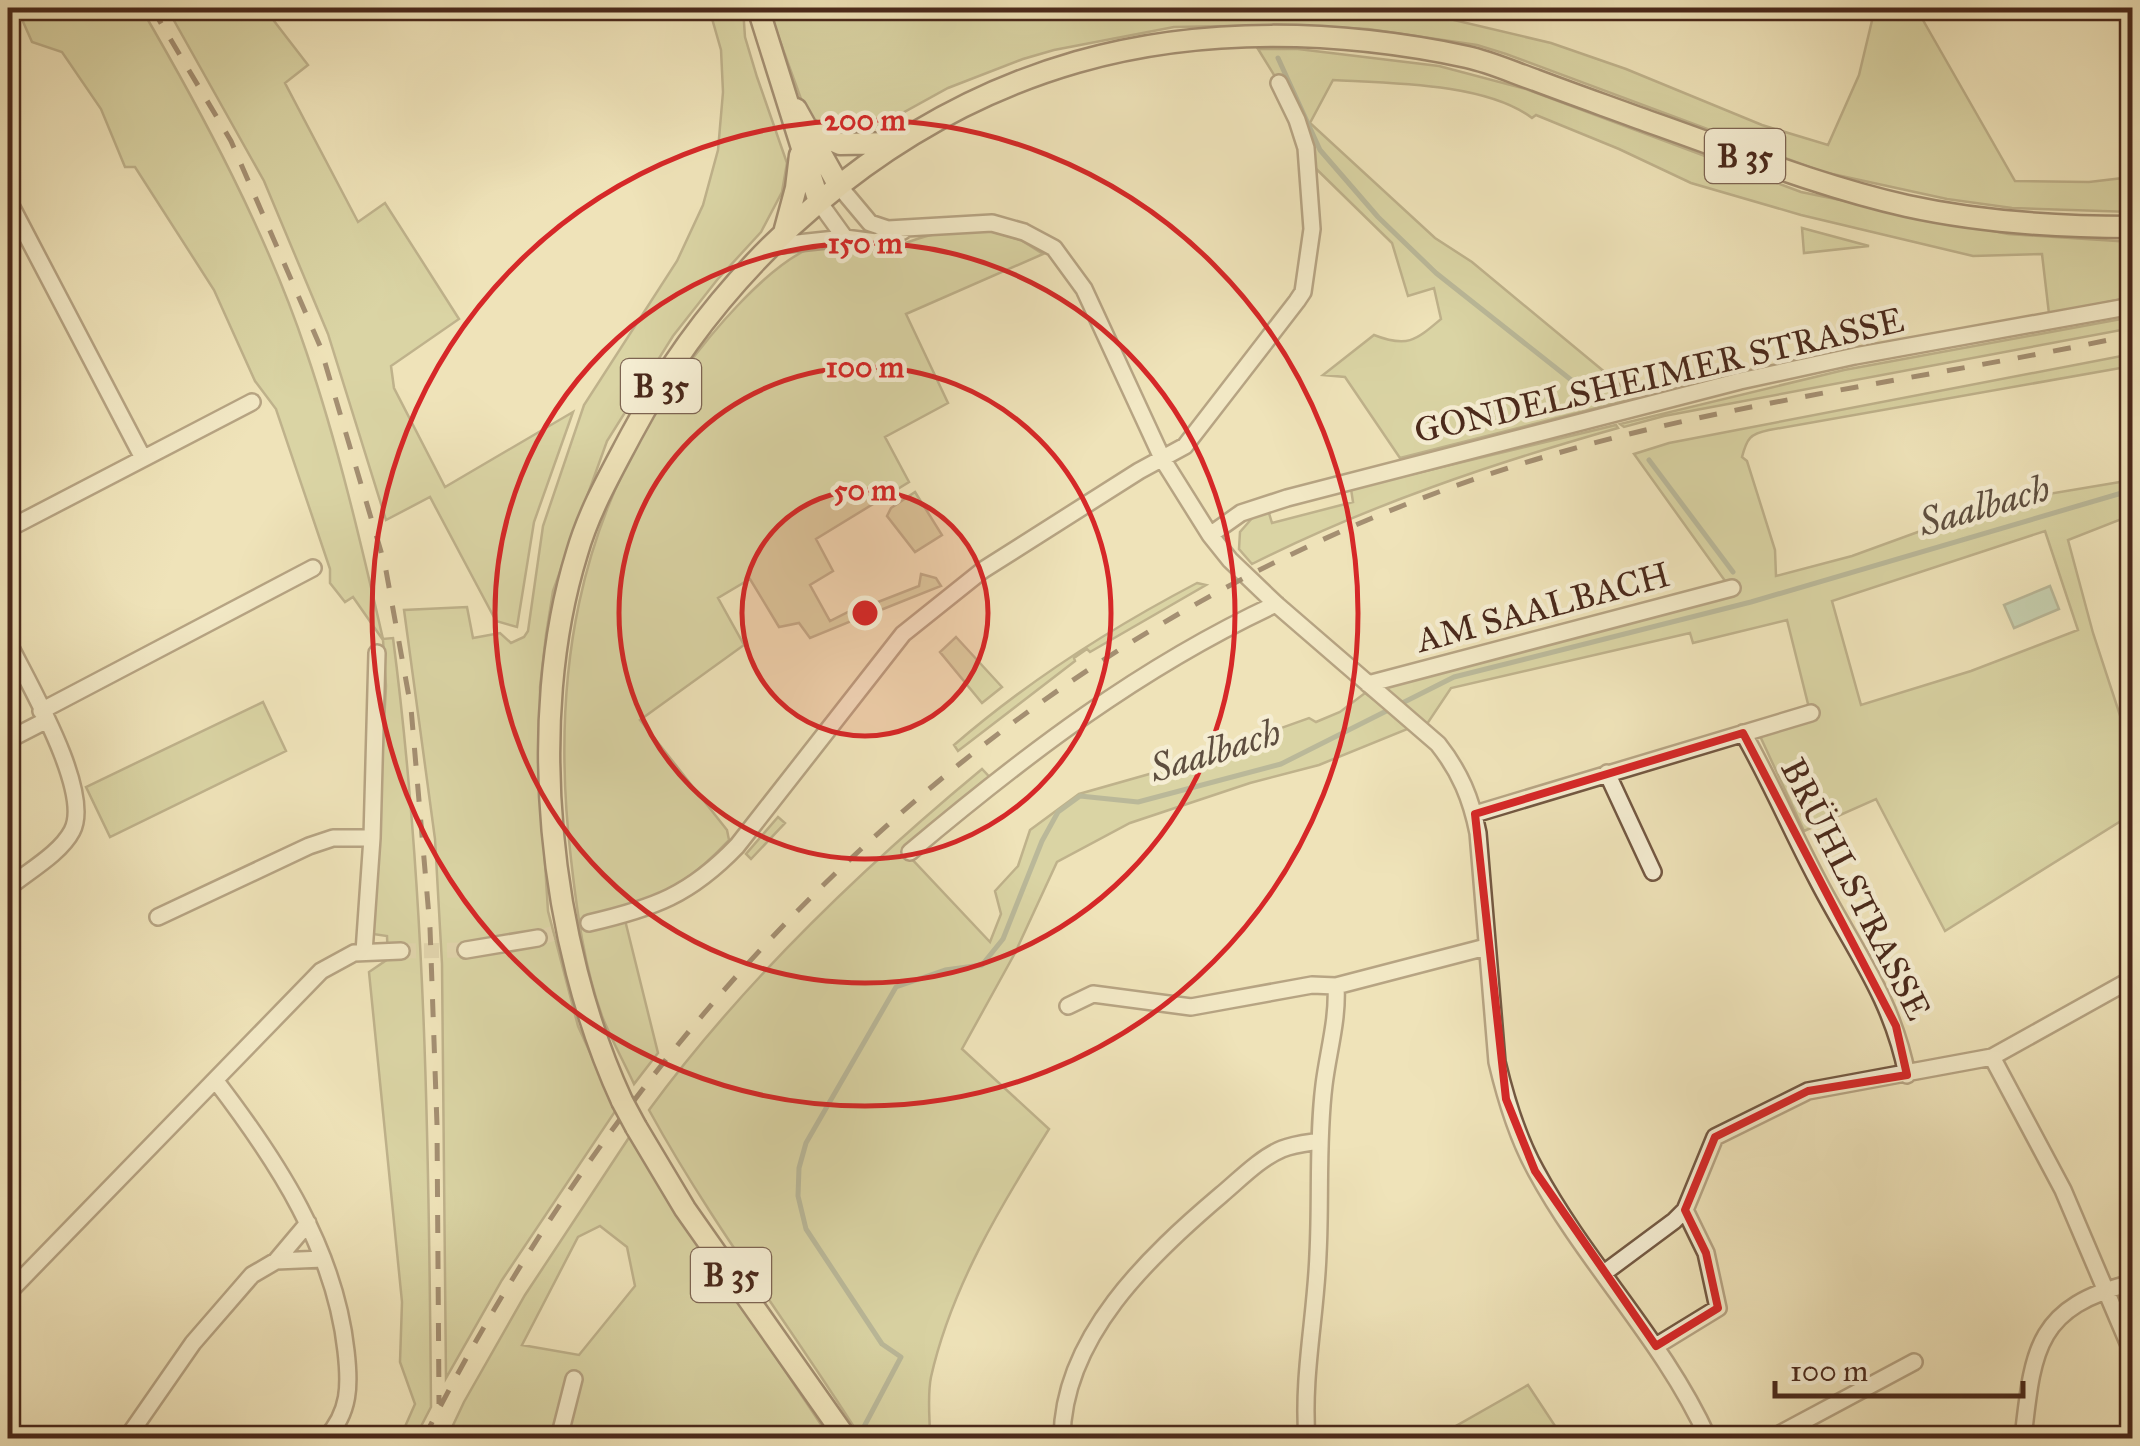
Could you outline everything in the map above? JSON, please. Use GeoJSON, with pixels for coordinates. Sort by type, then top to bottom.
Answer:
{"type":"FeatureCollection","features":[{"type":"Feature","properties":{"kind":"main road"},"geometry":{"type":"LineString","coordinates":[[758,8],[805,139],[819,202]]}},
{"type":"Feature","properties":{"kind":"main road","name":"B 35"},"geometry":{"type":"LineString","coordinates":[[846,1438],[685,1210],[622,1101],[589,1022],[562,906],[551,798],[556,647],[578,549],[598,497],[639,420],[689,344],[777,238],[839,186],[900,143],[1032,77],[1080,61],[1194,40],[1292,36],[1368,41],[1472,58],[1806,178],[1910,206],[2010,221],[2132,226]]}},
{"type":"Feature","properties":{"kind":"main road"},"geometry":{"type":"LineString","coordinates":[[805,139],[840,144],[900,143]]}},
{"type":"Feature","properties":{"kind":"main road"},"geometry":{"type":"LineString","coordinates":[[805,139],[839,186]]}},
{"type":"Feature","properties":{"kind":"main road"},"geometry":{"type":"LineString","coordinates":[[777,238],[796,188],[805,139]]}},
{"type":"Feature","properties":{"kind":"street"},"geometry":{"type":"LineString","coordinates":[[589,924],[655,907],[714,871],[903,634],[986,568],[1185,446],[1303,292],[1312,229],[1306,148],[1298,120],[1279,82]]}},
{"type":"Feature","properties":{"kind":"street"},"geometry":{"type":"LineString","coordinates":[[839,186],[870,223],[888,230],[992,222],[1024,232],[1054,248],[1084,288],[1163,460],[1230,560],[1438,744],[1458,771],[1474,814],[1497,1062],[1516,1127],[1535,1171],[1571,1229],[1656,1346],[1708,1438]]}},
{"type":"Feature","properties":{"kind":"street"},"geometry":{"type":"LineString","coordinates":[[8,200],[143,458]]}},
{"type":"Feature","properties":{"kind":"street"},"geometry":{"type":"LineString","coordinates":[[819,202],[846,238]]}},
{"type":"Feature","properties":{"kind":"street"},"geometry":{"type":"LineString","coordinates":[[777,238],[876,242],[908,229]]}},
{"type":"Feature","properties":{"kind":"street","name":"GONDELSHEIMER STRASSE"},"geometry":{"type":"LineString","coordinates":[[1210,534],[1241,513],[1274,502],[1740,381],[2132,306]]}},
{"type":"Feature","properties":{"kind":"street"},"geometry":{"type":"LineString","coordinates":[[8,529],[252,402]]}},
{"type":"Feature","properties":{"kind":"street"},"geometry":{"type":"LineString","coordinates":[[8,740],[43,716],[313,568]]}},
{"type":"Feature","properties":{"kind":"street","name":"AM SAALBACH"},"geometry":{"type":"LineString","coordinates":[[1368,684],[1732,588]]}},
{"type":"Feature","properties":{"kind":"street"},"geometry":{"type":"LineString","coordinates":[[910,852],[994,781],[1098,704],[1182,652],[1276,604]]}},
{"type":"Feature","properties":{"kind":"street"},"geometry":{"type":"LineString","coordinates":[[8,642],[73,778],[77,814],[73,831],[61,845],[8,888]]}},
{"type":"Feature","properties":{"kind":"street"},"geometry":{"type":"LineString","coordinates":[[364,952],[372,838],[377,653]]}},
{"type":"Feature","properties":{"kind":"street","name":"BRÜHLSTRASSE"},"geometry":{"type":"LineString","coordinates":[[1474,814],[1811,713]]}},
{"type":"Feature","properties":{"kind":"street","name":"BRÜHLSTRASSE"},"geometry":{"type":"LineString","coordinates":[[1743,733],[1818,882],[1882,995],[1900,1038],[1908,1075]]}},
{"type":"Feature","properties":{"kind":"street"},"geometry":{"type":"LineString","coordinates":[[1607,773],[1653,872]]}},
{"type":"Feature","properties":{"kind":"street"},"geometry":{"type":"LineString","coordinates":[[158,917],[309,846],[332,838],[372,838]]}},
{"type":"Feature","properties":{"kind":"street"},"geometry":{"type":"LineString","coordinates":[[466,950],[538,938]]}},
{"type":"Feature","properties":{"kind":"street"},"geometry":{"type":"LineString","coordinates":[[1068,1006],[1093,994],[1191,1006],[1312,985],[1336,986],[1486,947]]}},
{"type":"Feature","properties":{"kind":"street"},"geometry":{"type":"LineString","coordinates":[[8,1293],[321,972],[343,957],[401,951]]}},
{"type":"Feature","properties":{"kind":"street"},"geometry":{"type":"LineString","coordinates":[[1604,1273],[1684,1210],[1715,1137],[1808,1091],[1992,1057],[2132,979]]}},
{"type":"Feature","properties":{"kind":"street"},"geometry":{"type":"LineString","coordinates":[[1307,1438],[1310,1338],[1318,1256],[1320,1141],[1324,1084],[1337,1007],[1336,986]]}},
{"type":"Feature","properties":{"kind":"street"},"geometry":{"type":"LineString","coordinates":[[1992,1057],[2063,1190],[2132,1352]]}},
{"type":"Feature","properties":{"kind":"street"},"geometry":{"type":"LineString","coordinates":[[216,1082],[258,1137],[308,1223],[323,1258],[339,1310],[349,1383],[343,1414],[326,1438]]}},
{"type":"Feature","properties":{"kind":"street"},"geometry":{"type":"LineString","coordinates":[[1062,1438],[1067,1395],[1090,1342],[1126,1288],[1165,1242],[1278,1150],[1320,1141]]}},
{"type":"Feature","properties":{"kind":"street"},"geometry":{"type":"LineString","coordinates":[[1656,1346],[1718,1308],[1706,1254],[1684,1210]]}},
{"type":"Feature","properties":{"kind":"street"},"geometry":{"type":"LineString","coordinates":[[126,1438],[192,1343],[252,1275],[276,1261],[308,1223]]}},
{"type":"Feature","properties":{"kind":"street"},"geometry":{"type":"LineString","coordinates":[[276,1261],[323,1258]]}},
{"type":"Feature","properties":{"kind":"street"},"geometry":{"type":"LineString","coordinates":[[2022,1438],[2028,1382],[2040,1344],[2076,1305],[2132,1283]]}},
{"type":"Feature","properties":{"kind":"street"},"geometry":{"type":"LineString","coordinates":[[1772,1438],[1914,1362]]}},
{"type":"Feature","properties":{"kind":"street"},"geometry":{"type":"LineString","coordinates":[[559,1438],[574,1379]]}},
{"type":"Feature","properties":{"kind":"highlighted area"},"geometry":{"type":"Polygon","coordinates":[[[1743,733],[1896,1026],[1907,1075],[1808,1091],[1715,1137],[1685,1210],[1706,1253],[1718,1308],[1656,1346],[1535,1171],[1506,1099],[1475,814],[1743,733]]]}},
{"type":"Feature","properties":{"kind":"shaded area"},"geometry":{"type":"Polygon","coordinates":[[[17,8],[141,8],[232,175],[290,307],[339,458],[383,639],[393,638],[413,829],[427,1118],[431,1407],[415,1438],[400,1438],[415,1404],[400,1362],[402,1302],[369,972],[388,959],[387,936],[373,934],[386,686],[383,640],[353,597],[345,602],[330,583],[330,569],[276,409],[255,381],[214,290],[135,167],[125,167],[101,109],[62,52],[32,42],[17,8]]]}},
{"type":"Feature","properties":{"kind":"shaded area"},"geometry":{"type":"Polygon","coordinates":[[[167,8],[264,8],[308,65],[285,83],[358,222],[385,203],[459,319],[391,366],[394,388],[445,487],[573,412],[534,522],[517,627],[496,621],[430,497],[386,520],[328,334],[264,181],[167,8]]]}},
{"type":"Feature","properties":{"kind":"shaded area"},"geometry":{"type":"Polygon","coordinates":[[[709,8],[743,8],[745,37],[787,163],[782,192],[761,232],[673,336],[607,441],[553,591],[540,687],[548,911],[578,1026],[616,1110],[502,1280],[446,1378],[442,964],[435,839],[404,610],[467,607],[473,638],[500,633],[511,643],[528,631],[543,526],[584,405],[677,261],[703,205],[718,150],[723,92],[721,50],[709,8]]]}},
{"type":"Feature","properties":{"kind":"shaded area"},"geometry":{"type":"Polygon","coordinates":[[[768,8],[1403,8],[1551,43],[1762,125],[1828,145],[1859,75],[1875,8],[1916,8],[2015,181],[2089,182],[2132,177],[2132,212],[2012,208],[1947,199],[1823,172],[1506,54],[1477,45],[1368,29],[1279,25],[1174,27],[1054,50],[948,88],[868,132],[838,136],[814,122],[805,110],[768,8]]]}},
{"type":"Feature","properties":{"kind":"shaded area"},"geometry":{"type":"Polygon","coordinates":[[[1258,49],[1298,49],[1439,66],[1526,89],[1801,192],[2008,234],[2132,242],[2132,297],[2049,314],[2042,254],[1973,256],[1801,215],[1691,183],[1536,115],[1532,118],[1513,106],[1464,91],[1333,80],[1310,123],[1435,238],[1472,262],[1636,398],[1400,458],[1345,377],[1323,375],[1374,335],[1403,341],[1432,327],[1441,319],[1434,288],[1408,296],[1392,243],[1303,156],[1279,83],[1258,49]]]}},
{"type":"Feature","properties":{"kind":"shaded area"},"geometry":{"type":"Polygon","coordinates":[[[1802,228],[1869,246],[1804,253],[1802,228]]]}},
{"type":"Feature","properties":{"kind":"shaded area"},"geometry":{"type":"Polygon","coordinates":[[[987,230],[1021,240],[1043,254],[906,314],[948,403],[885,437],[909,482],[816,539],[833,571],[810,585],[830,621],[854,609],[859,618],[810,638],[799,623],[779,627],[750,579],[718,598],[744,645],[640,720],[727,830],[729,840],[681,882],[622,908],[658,1053],[634,1084],[602,1016],[590,978],[576,899],[565,793],[569,665],[579,603],[595,542],[618,483],[647,426],[695,355],[738,305],[786,262],[819,247],[876,251],[934,234],[987,230]]]}},
{"type":"Feature","properties":{"kind":"shaded area"},"geometry":{"type":"Polygon","coordinates":[[[2132,317],[2132,328],[1664,416],[1624,427],[1620,424],[1844,370],[2132,317]]]}},
{"type":"Feature","properties":{"kind":"shaded area"},"geometry":{"type":"Polygon","coordinates":[[[2132,354],[2132,366],[1763,432],[1750,438],[1742,457],[1747,461],[1775,550],[1776,576],[1852,556],[1970,513],[2024,498],[2132,480],[2132,515],[2068,540],[2132,752],[2132,814],[1945,931],[1876,799],[1804,831],[1760,736],[1812,720],[1787,620],[1693,643],[1690,633],[1451,688],[1427,724],[1382,688],[1733,592],[1634,454],[1669,443],[2132,354]],[[2045,531],[1832,601],[1861,705],[1971,671],[2078,630],[2045,531]]]}},
{"type":"Feature","properties":{"kind":"shaded area"},"geometry":{"type":"Polygon","coordinates":[[[1616,425],[1618,428],[1387,504],[1252,564],[1239,549],[1240,532],[1254,516],[1268,510],[1272,523],[1353,502],[1351,489],[1616,425]]]}},
{"type":"Feature","properties":{"kind":"shaded area"},"geometry":{"type":"Polygon","coordinates":[[[915,492],[942,535],[915,552],[887,516],[891,508],[915,492]]]}},
{"type":"Feature","properties":{"kind":"shaded area"},"geometry":{"type":"Polygon","coordinates":[[[921,574],[936,578],[941,586],[868,615],[865,607],[919,586],[921,574]]]}},
{"type":"Feature","properties":{"kind":"shaded area"},"geometry":{"type":"Polygon","coordinates":[[[1197,583],[1206,585],[1074,658],[958,751],[954,745],[1041,677],[1133,618],[1197,583]]]}},
{"type":"Feature","properties":{"kind":"shaded area"},"geometry":{"type":"Polygon","coordinates":[[[2050,586],[2059,609],[2014,628],[2004,605],[2050,586]]]}},
{"type":"Feature","properties":{"kind":"shaded area"},"geometry":{"type":"Polygon","coordinates":[[[956,637],[1002,687],[982,703],[940,652],[956,637]]]}},
{"type":"Feature","properties":{"kind":"shaded area"},"geometry":{"type":"Polygon","coordinates":[[[1365,693],[1410,728],[1319,765],[1250,783],[1130,823],[1057,862],[1015,953],[962,1049],[1049,1129],[996,1217],[951,1311],[931,1377],[930,1438],[861,1438],[699,1194],[649,1110],[724,1017],[805,929],[982,769],[997,785],[910,857],[990,942],[1001,914],[995,891],[1018,866],[1030,830],[1079,794],[1167,769],[1309,718],[1316,722],[1340,712],[1365,693]]]}},
{"type":"Feature","properties":{"kind":"shaded area"},"geometry":{"type":"Polygon","coordinates":[[[263,702],[286,751],[110,837],[86,787],[263,702]]]}},
{"type":"Feature","properties":{"kind":"shaded area"},"geometry":{"type":"Polygon","coordinates":[[[778,817],[785,823],[751,859],[746,854],[778,817]]]}},
{"type":"Feature","properties":{"kind":"shaded area"},"geometry":{"type":"Polygon","coordinates":[[[630,1136],[830,1438],[447,1438],[525,1295],[630,1136]],[[600,1226],[578,1237],[522,1345],[579,1355],[635,1286],[627,1247],[600,1226]]]}},
{"type":"Feature","properties":{"kind":"shaded area"},"geometry":{"type":"Polygon","coordinates":[[[1528,1385],[1563,1438],[1445,1438],[1442,1434],[1528,1385]]]}},
{"type":"Feature","properties":{"kind":"waterway"},"geometry":{"type":"LineString","coordinates":[[1245,8],[1247,12]]}},
{"type":"Feature","properties":{"kind":"waterway"},"geometry":{"type":"LineString","coordinates":[[1278,58],[1320,150],[1378,217],[1436,273],[1594,398]]}},
{"type":"Feature","properties":{"kind":"waterway"},"geometry":{"type":"LineString","coordinates":[[1649,460],[1733,572]]}},
{"type":"Feature","properties":{"kind":"waterway","name":"Saalbach"},"geometry":{"type":"LineString","coordinates":[[858,1438],[901,1357],[882,1344],[806,1229],[798,1196],[799,1168],[806,1143],[896,987],[945,970],[982,965],[1003,939],[1042,841],[1058,812],[1080,796],[1138,802],[1281,764],[1454,677],[1751,602],[2132,490]]}},
{"type":"Feature","properties":{"kind":"tunnel"},"geometry":{"type":"LineString","coordinates":[[538,938],[589,923]]}},
{"type":"Feature","properties":{"kind":"tunnel"},"geometry":{"type":"LineString","coordinates":[[401,951],[466,950]]}},
{"type":"Feature","properties":{"kind":"railway"},"geometry":{"type":"LineString","coordinates":[[152,8],[231,141],[320,346],[385,565],[411,708],[430,928],[437,1125],[439,1404]]}},
{"type":"Feature","properties":{"kind":"railway"},"geometry":{"type":"LineString","coordinates":[[424,1438],[518,1270],[625,1112],[746,966],[879,833],[1024,714],[1182,612],[1352,526],[1534,460],[1757,406],[2132,335]]}}]}
